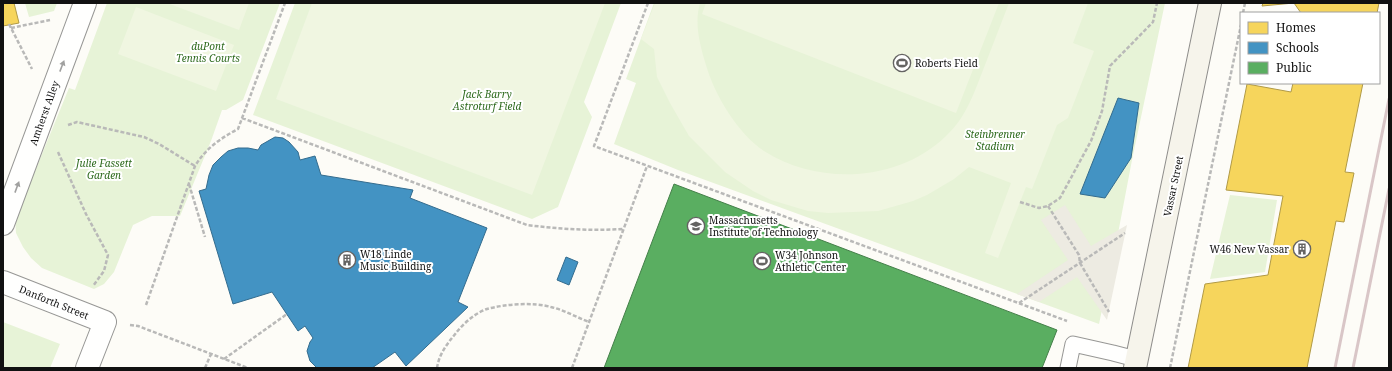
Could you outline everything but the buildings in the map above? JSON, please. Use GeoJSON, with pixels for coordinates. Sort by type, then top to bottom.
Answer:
{"type":"FeatureCollection","features":[{"type":"Feature","properties":{"kind":"main road","name":"Vassar Street"},"geometry":{"type":"LineString","coordinates":[[1135,364],[1210,3]]}},
{"type":"Feature","properties":{"kind":"street","name":"Amherst Alley"},"geometry":{"type":"LineString","coordinates":[[3,224],[85,3]]}},
{"type":"Feature","properties":{"kind":"street","name":"Danforth Street"},"geometry":{"type":"LineString","coordinates":[[3,282],[105,322]]}},
{"type":"Feature","properties":{"kind":"street"},"geometry":{"type":"LineString","coordinates":[[87,368],[105,322]]}},
{"type":"Feature","properties":{"kind":"lane"},"geometry":{"type":"LineString","coordinates":[[1068,368],[1073,344],[1135,364]]}},
{"type":"Feature","properties":{"kind":"path"},"geometry":{"type":"LineString","coordinates":[[146,305],[195,166],[201,156],[221,138],[238,129],[285,3]]}},
{"type":"Feature","properties":{"kind":"path"},"geometry":{"type":"LineString","coordinates":[[648,3],[594,146],[1069,322]]}},
{"type":"Feature","properties":{"kind":"path"},"geometry":{"type":"LineString","coordinates":[[1020,202],[1039,208],[1048,206],[1060,198],[1092,141],[1102,111],[1110,66],[1153,22],[1157,3]]}},
{"type":"Feature","properties":{"kind":"path"},"geometry":{"type":"LineString","coordinates":[[35,75],[10,26],[55,19]]}},
{"type":"Feature","properties":{"kind":"path"},"geometry":{"type":"LineString","coordinates":[[1170,368],[1240,30]]}},
{"type":"Feature","properties":{"kind":"path"},"geometry":{"type":"LineString","coordinates":[[242,118],[527,225],[562,229],[600,230],[623,228]]}},
{"type":"Feature","properties":{"kind":"path"},"geometry":{"type":"LineString","coordinates":[[64,129],[67,125],[77,122],[144,137],[159,144],[195,166]]}},
{"type":"Feature","properties":{"kind":"path"},"geometry":{"type":"LineString","coordinates":[[57,149],[86,214],[108,256],[104,271],[93,286]]}},
{"type":"Feature","properties":{"kind":"path"},"geometry":{"type":"LineString","coordinates":[[572,368],[647,166]]}},
{"type":"Feature","properties":{"kind":"path"},"geometry":{"type":"LineString","coordinates":[[189,183],[205,237]]}},
{"type":"Feature","properties":{"kind":"path"},"geometry":{"type":"LineString","coordinates":[[1048,206],[1080,255],[1080,263],[1109,312]]}},
{"type":"Feature","properties":{"kind":"path"},"geometry":{"type":"LineString","coordinates":[[1019,304],[1125,233]]}},
{"type":"Feature","properties":{"kind":"path"},"geometry":{"type":"LineString","coordinates":[[1192,237],[1197,238]]}},
{"type":"Feature","properties":{"kind":"path"},"geometry":{"type":"LineString","coordinates":[[1188,258],[1193,258]]}},
{"type":"Feature","properties":{"kind":"path"},"geometry":{"type":"LineString","coordinates":[[438,368],[439,358],[463,324],[486,310],[507,305],[534,304],[551,307],[588,322]]}},
{"type":"Feature","properties":{"kind":"path"},"geometry":{"type":"LineString","coordinates":[[224,359],[287,314]]}},
{"type":"Feature","properties":{"kind":"path"},"geometry":{"type":"LineString","coordinates":[[105,322],[138,326],[248,368]]}},
{"type":"Feature","properties":{"kind":"path"},"geometry":{"type":"LineString","coordinates":[[205,368],[211,354]]}},
{"type":"Feature","properties":{"kind":"green space"},"geometry":{"type":"Polygon","coordinates":[[[25,3],[57,3],[54,11],[29,17],[25,3]]]}},
{"type":"Feature","properties":{"kind":"green space"},"geometry":{"type":"Polygon","coordinates":[[[107,3],[280,3],[243,100],[226,110],[222,110],[180,216],[152,216],[133,225],[114,272],[104,284],[94,289],[42,268],[31,258],[23,247],[16,233],[15,220],[69,88],[75,90],[107,3]]]}},
{"type":"Feature","properties":{"kind":"green space"},"geometry":{"type":"Polygon","coordinates":[[[167,3],[249,3],[239,30],[167,3]]]}},
{"type":"Feature","properties":{"kind":"green space","name":"Jack Barry Astroturf Field"},"geometry":{"type":"Polygon","coordinates":[[[295,3],[621,3],[584,102],[592,117],[558,207],[532,219],[253,115],[295,3]]]}},
{"type":"Feature","properties":{"kind":"green space","name":"Jack Barry Astroturf Field"},"geometry":{"type":"Polygon","coordinates":[[[312,3],[605,3],[532,195],[276,99],[312,3]]]}},
{"type":"Feature","properties":{"kind":"green space","name":"Steinbrenner Stadium"},"geometry":{"type":"Polygon","coordinates":[[[654,3],[1165,3],[1099,324],[678,170],[614,144],[636,83],[626,79],[654,3]]]}},
{"type":"Feature","properties":{"kind":"green space"},"geometry":{"type":"Polygon","coordinates":[[[655,3],[700,3],[698,11],[698,34],[710,76],[728,112],[736,124],[754,144],[786,162],[809,170],[833,174],[858,174],[882,170],[905,163],[927,151],[946,136],[960,120],[970,103],[1009,3],[1088,3],[1073,43],[1094,51],[1068,118],[1057,125],[1032,189],[1026,187],[998,258],[985,253],[1011,183],[969,167],[954,179],[927,195],[913,201],[878,211],[828,213],[808,211],[771,200],[753,191],[725,172],[689,136],[657,77],[654,49],[641,39],[655,3]]]}},
{"type":"Feature","properties":{"kind":"green space","name":"Roberts Field"},"geometry":{"type":"Polygon","coordinates":[[[706,3],[999,3],[956,113],[702,14],[706,3]]]}},
{"type":"Feature","properties":{"kind":"green space","name":"duPont Tennis Courts"},"geometry":{"type":"Polygon","coordinates":[[[136,7],[234,45],[216,91],[118,54],[136,7]]]}},
{"type":"Feature","properties":{"kind":"green space"},"geometry":{"type":"Polygon","coordinates":[[[1230,195],[1277,200],[1265,272],[1210,279],[1230,195]]]}},
{"type":"Feature","properties":{"kind":"green space"},"geometry":{"type":"Polygon","coordinates":[[[3,322],[60,344],[50,368],[3,368],[3,322]]]}},
{"type":"Feature","properties":{"kind":"shaded area"},"geometry":{"type":"Polygon","coordinates":[[[1065,205],[1091,246],[1127,225],[1107,320],[1077,277],[1039,302],[1017,294],[1068,260],[1041,220],[1065,205]]]}},
{"type":"Feature","properties":{"kind":"railway"},"geometry":{"type":"LineString","coordinates":[[1335,368],[1389,99]]}},
{"type":"Feature","properties":{"kind":"railway"},"geometry":{"type":"LineString","coordinates":[[1353,368],[1389,189]]}},
{"type":"Feature","properties":{"kind":"place","name":"Roberts Field"},"geometry":{"type":"Point","coordinates":[902,63]}},
{"type":"Feature","properties":{"kind":"place","name":"Massachusetts Institute of Technology"},"geometry":{"type":"Point","coordinates":[696,226]}},
{"type":"Feature","properties":{"kind":"place","name":"W46 New Vassar"},"geometry":{"type":"Point","coordinates":[1302,249]}},
{"type":"Feature","properties":{"kind":"place","name":"W18 Linde Music Building"},"geometry":{"type":"Point","coordinates":[347,260]}},
{"type":"Feature","properties":{"kind":"place","name":"W34 Johnson Athletic Center"},"geometry":{"type":"Point","coordinates":[762,261]}},
{"type":"Feature","properties":{"kind":"park label","name":"Julie Fassett Garden"},"geometry":{"type":"Point","coordinates":[104,168]}}]}
